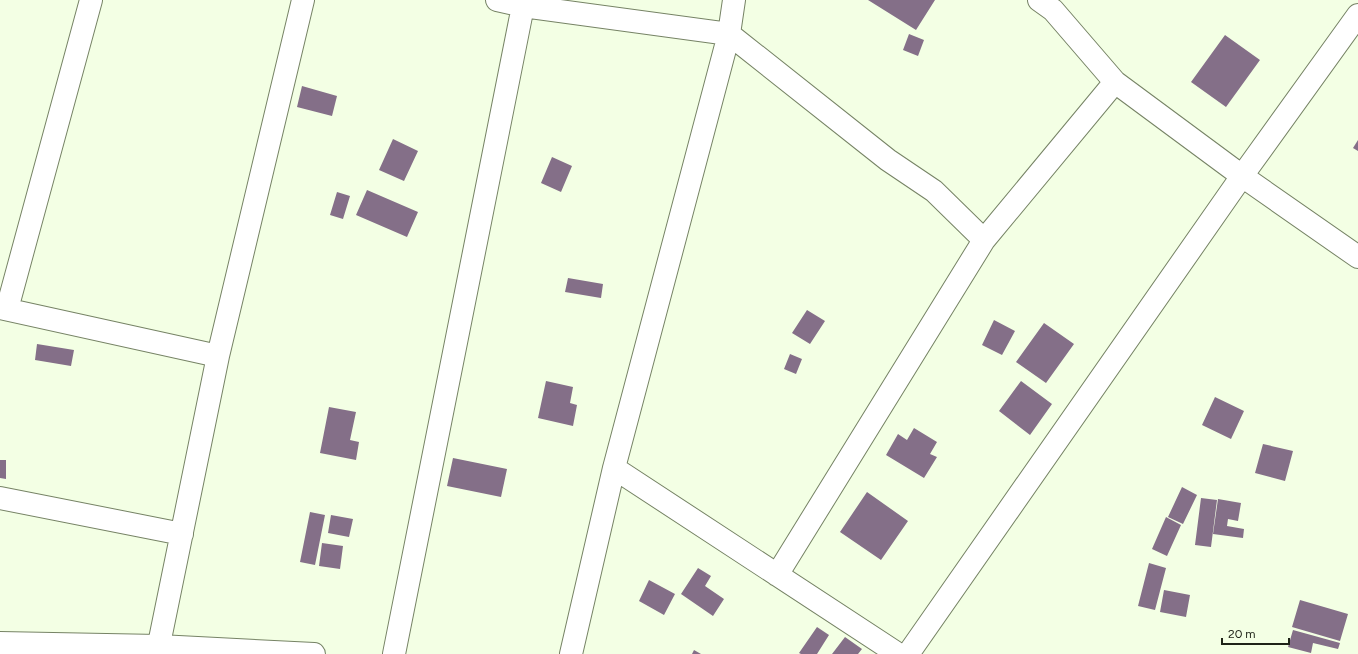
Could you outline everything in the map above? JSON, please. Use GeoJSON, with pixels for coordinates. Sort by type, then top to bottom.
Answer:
{"type":"FeatureCollection","features":[{"type":"Feature","properties":{"kind":"street"},"geometry":{"type":"LineString","coordinates":[[91,0],[3,308],[218,356]]}},
{"type":"Feature","properties":{"kind":"street"},"geometry":{"type":"LineString","coordinates":[[158,650],[218,356],[302,0]]}},
{"type":"Feature","properties":{"kind":"street"},"geometry":{"type":"LineString","coordinates":[[498,0],[523,6],[729,34],[888,160],[934,190],[984,240]]}},
{"type":"Feature","properties":{"kind":"street"},"geometry":{"type":"LineString","coordinates":[[571,654],[614,468],[729,34],[734,0]]}},
{"type":"Feature","properties":{"kind":"street"},"geometry":{"type":"LineString","coordinates":[[1051,4],[1115,82],[1242,176],[1358,257]]}},
{"type":"Feature","properties":{"kind":"street"},"geometry":{"type":"LineString","coordinates":[[394,654],[523,6]]}},
{"type":"Feature","properties":{"kind":"street"},"geometry":{"type":"LineString","coordinates":[[908,654],[1242,176],[1358,15]]}},
{"type":"Feature","properties":{"kind":"street"},"geometry":{"type":"LineString","coordinates":[[777,575],[984,240],[1115,82]]}},
{"type":"Feature","properties":{"kind":"street"},"geometry":{"type":"LineString","coordinates":[[614,468],[898,654]]}},
{"type":"Feature","properties":{"kind":"street"},"geometry":{"type":"LineString","coordinates":[[0,498],[182,534]]}},
{"type":"Feature","properties":{"kind":"street"},"geometry":{"type":"LineString","coordinates":[[0,643],[158,650],[314,654]]}},
{"type":"Feature","properties":{"kind":"building"},"geometry":{"type":"Polygon","coordinates":[[[868,0],[935,0],[916,30],[868,0]]]}},
{"type":"Feature","properties":{"kind":"building"},"geometry":{"type":"Polygon","coordinates":[[[909,34],[924,40],[918,56],[903,50],[909,34]]]}},
{"type":"Feature","properties":{"kind":"building"},"geometry":{"type":"Polygon","coordinates":[[[1225,35],[1260,60],[1226,107],[1191,82],[1225,35]]]}},
{"type":"Feature","properties":{"kind":"building"},"geometry":{"type":"Polygon","coordinates":[[[302,86],[337,96],[332,116],[297,107],[302,86]]]}},
{"type":"Feature","properties":{"kind":"building"},"geometry":{"type":"Polygon","coordinates":[[[393,139],[418,151],[404,181],[379,170],[393,139]]]}},
{"type":"Feature","properties":{"kind":"building"},"geometry":{"type":"Polygon","coordinates":[[[1358,140],[1358,151],[1353,148],[1358,140]]]}},
{"type":"Feature","properties":{"kind":"building"},"geometry":{"type":"Polygon","coordinates":[[[552,157],[572,166],[561,192],[541,183],[552,157]]]}},
{"type":"Feature","properties":{"kind":"building"},"geometry":{"type":"Polygon","coordinates":[[[367,190],[418,212],[407,237],[356,215],[367,190]]]}},
{"type":"Feature","properties":{"kind":"building"},"geometry":{"type":"Polygon","coordinates":[[[337,192],[350,196],[343,219],[330,215],[337,192]]]}},
{"type":"Feature","properties":{"kind":"building"},"geometry":{"type":"Polygon","coordinates":[[[568,278],[603,284],[601,298],[565,292],[568,278]]]}},
{"type":"Feature","properties":{"kind":"building"},"geometry":{"type":"Polygon","coordinates":[[[807,310],[825,321],[810,344],[792,333],[807,310]]]}},
{"type":"Feature","properties":{"kind":"building"},"geometry":{"type":"Polygon","coordinates":[[[994,320],[1015,331],[1002,355],[982,345],[994,320]]]}},
{"type":"Feature","properties":{"kind":"building"},"geometry":{"type":"Polygon","coordinates":[[[1044,323],[1074,344],[1046,383],[1016,362],[1044,323]]]}},
{"type":"Feature","properties":{"kind":"building"},"geometry":{"type":"Polygon","coordinates":[[[37,344],[74,350],[71,366],[35,360],[37,344]]]}},
{"type":"Feature","properties":{"kind":"building"},"geometry":{"type":"Polygon","coordinates":[[[790,354],[802,359],[796,374],[784,369],[790,354]]]}},
{"type":"Feature","properties":{"kind":"building"},"geometry":{"type":"Polygon","coordinates":[[[546,381],[573,387],[570,403],[577,405],[573,426],[538,418],[546,381]]]}},
{"type":"Feature","properties":{"kind":"building"},"geometry":{"type":"Polygon","coordinates":[[[1021,381],[1052,404],[1030,435],[999,411],[1021,381]]]}},
{"type":"Feature","properties":{"kind":"building"},"geometry":{"type":"Polygon","coordinates":[[[1215,397],[1244,411],[1231,439],[1202,425],[1215,397]]]}},
{"type":"Feature","properties":{"kind":"building"},"geometry":{"type":"Polygon","coordinates":[[[329,407],[356,412],[350,440],[359,442],[356,460],[320,453],[329,407]]]}},
{"type":"Feature","properties":{"kind":"building"},"geometry":{"type":"Polygon","coordinates":[[[914,428],[937,442],[930,454],[937,457],[924,478],[886,455],[898,434],[907,440],[914,428]]]}},
{"type":"Feature","properties":{"kind":"building"},"geometry":{"type":"Polygon","coordinates":[[[1263,444],[1293,451],[1285,481],[1255,473],[1263,444]]]}},
{"type":"Feature","properties":{"kind":"building"},"geometry":{"type":"Polygon","coordinates":[[[453,458],[507,469],[501,497],[447,486],[453,458]]]}},
{"type":"Feature","properties":{"kind":"building"},"geometry":{"type":"Polygon","coordinates":[[[0,460],[6,460],[6,479],[0,478],[0,460]]]}},
{"type":"Feature","properties":{"kind":"building"},"geometry":{"type":"Polygon","coordinates":[[[1182,487],[1197,495],[1183,524],[1168,517],[1182,487]]]}},
{"type":"Feature","properties":{"kind":"building"},"geometry":{"type":"Polygon","coordinates":[[[867,492],[908,521],[881,560],[840,532],[867,492]]]}},
{"type":"Feature","properties":{"kind":"building"},"geometry":{"type":"Polygon","coordinates":[[[1201,498],[1217,500],[1211,547],[1195,545],[1201,498]]]}},
{"type":"Feature","properties":{"kind":"building"},"geometry":{"type":"Polygon","coordinates":[[[1218,499],[1241,503],[1238,521],[1228,519],[1227,526],[1244,529],[1243,538],[1213,534],[1218,499]]]}},
{"type":"Feature","properties":{"kind":"building"},"geometry":{"type":"Polygon","coordinates":[[[310,512],[325,515],[315,565],[300,562],[310,512]]]}},
{"type":"Feature","properties":{"kind":"building"},"geometry":{"type":"Polygon","coordinates":[[[331,515],[353,519],[349,537],[328,533],[331,515]]]}},
{"type":"Feature","properties":{"kind":"building"},"geometry":{"type":"Polygon","coordinates":[[[1166,517],[1181,525],[1167,556],[1152,549],[1166,517]]]}},
{"type":"Feature","properties":{"kind":"building"},"geometry":{"type":"Polygon","coordinates":[[[322,543],[343,546],[340,569],[319,566],[322,543]]]}},
{"type":"Feature","properties":{"kind":"building"},"geometry":{"type":"Polygon","coordinates":[[[1149,563],[1166,568],[1155,610],[1138,606],[1149,563]]]}},
{"type":"Feature","properties":{"kind":"building"},"geometry":{"type":"Polygon","coordinates":[[[698,568],[711,576],[705,586],[724,599],[713,616],[681,594],[698,568]]]}},
{"type":"Feature","properties":{"kind":"building"},"geometry":{"type":"Polygon","coordinates":[[[649,580],[675,594],[664,615],[639,601],[649,580]]]}},
{"type":"Feature","properties":{"kind":"building"},"geometry":{"type":"Polygon","coordinates":[[[1164,590],[1190,595],[1186,617],[1160,612],[1164,590]]]}},
{"type":"Feature","properties":{"kind":"building"},"geometry":{"type":"Polygon","coordinates":[[[1300,600],[1348,614],[1340,641],[1292,627],[1300,600]]]}},
{"type":"Feature","properties":{"kind":"building"},"geometry":{"type":"Polygon","coordinates":[[[817,627],[829,635],[817,654],[799,653],[817,627]]]}},
{"type":"Feature","properties":{"kind":"building"},"geometry":{"type":"Polygon","coordinates":[[[1293,630],[1340,643],[1338,649],[1313,643],[1311,653],[1288,647],[1293,630]]]}},
{"type":"Feature","properties":{"kind":"building"},"geometry":{"type":"Polygon","coordinates":[[[845,637],[862,649],[858,654],[832,654],[845,637]]]}},
{"type":"Feature","properties":{"kind":"building"},"geometry":{"type":"Polygon","coordinates":[[[694,650],[701,654],[692,654],[694,650]]]}}]}
